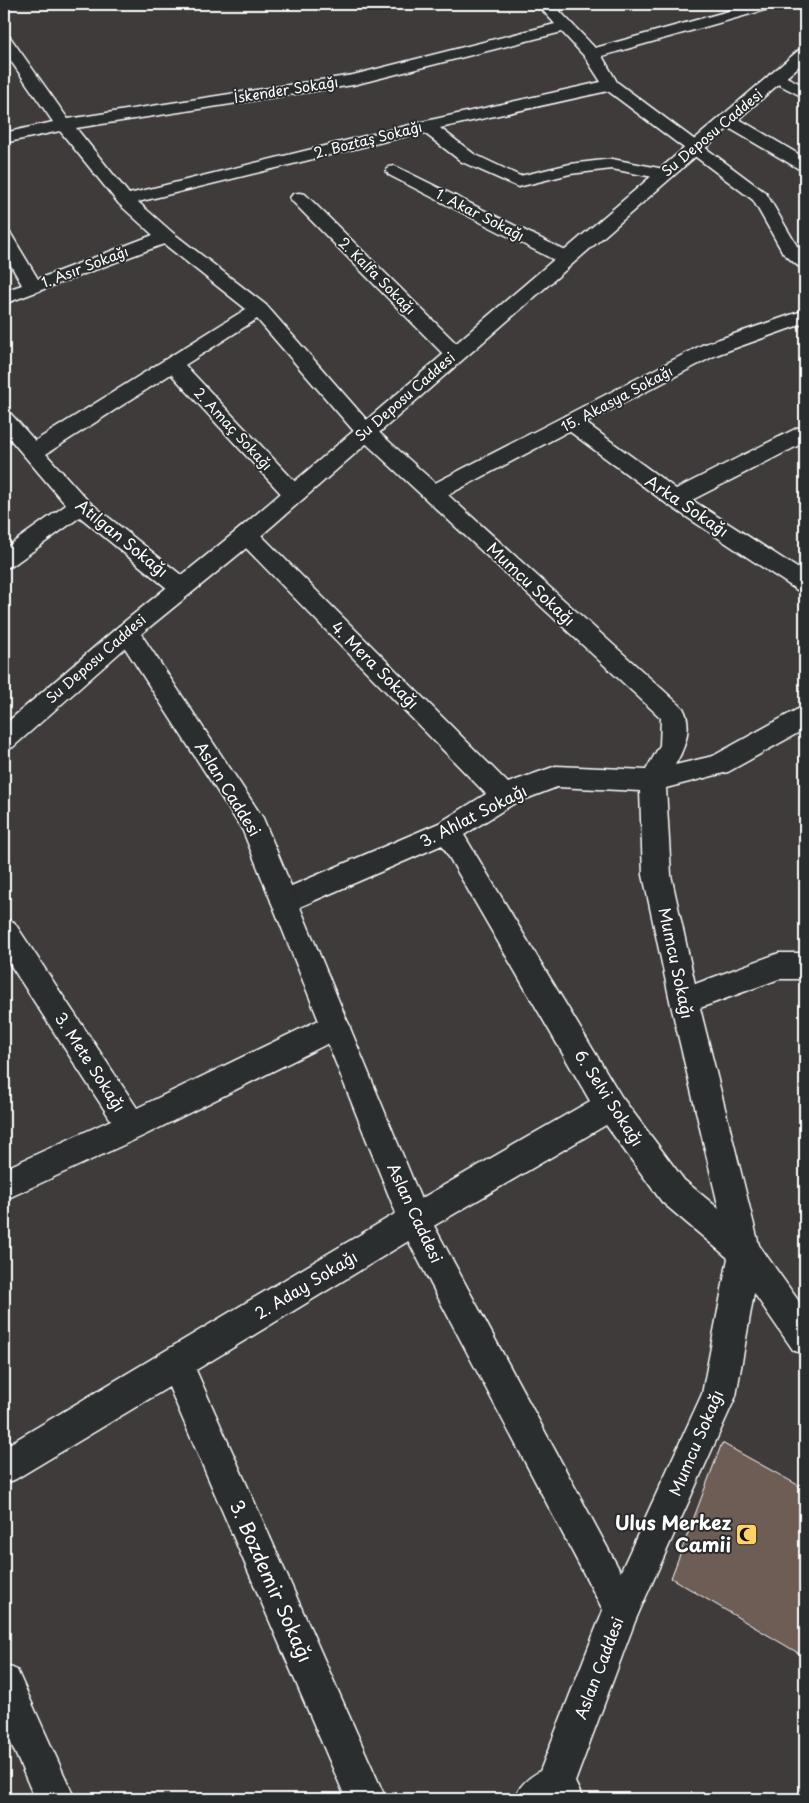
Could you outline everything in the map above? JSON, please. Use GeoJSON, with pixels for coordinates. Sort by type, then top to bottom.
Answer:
{"type":"FeatureCollection","features":[{"type":"Feature","properties":{"kind":"street"},"geometry":{"type":"LineString","coordinates":[[592,54],[770,4]]}},
{"type":"Feature","properties":{"kind":"street"},"geometry":{"type":"LineString","coordinates":[[551,5],[566,26],[592,54],[611,84],[760,198],[790,249],[805,262]]}},
{"type":"Feature","properties":{"kind":"street","name":"İskender Sokağı"},"geometry":{"type":"LineString","coordinates":[[4,138],[64,125],[353,80],[566,26]]}},
{"type":"Feature","properties":{"kind":"street","name":"Mumcu Sokağı"},"geometry":{"type":"LineString","coordinates":[[4,40],[64,125],[125,200],[166,237],[259,309],[365,431],[674,715],[673,746],[653,781],[657,875],[684,1002],[745,1252],[719,1396],[622,1608]]}},
{"type":"Feature","properties":{"kind":"street","name":"Su Deposu Caddesi"},"geometry":{"type":"LineString","coordinates":[[4,740],[127,632],[247,534],[805,53]]}},
{"type":"Feature","properties":{"kind":"street"},"geometry":{"type":"LineString","coordinates":[[776,77],[805,93]]}},
{"type":"Feature","properties":{"kind":"street","name":"2. Boztaş Sokağı"},"geometry":{"type":"LineString","coordinates":[[125,200],[426,126],[611,84]]}},
{"type":"Feature","properties":{"kind":"street"},"geometry":{"type":"LineString","coordinates":[[728,120],[805,165]]}},
{"type":"Feature","properties":{"kind":"street"},"geometry":{"type":"LineString","coordinates":[[426,126],[468,158],[518,182],[570,169],[612,164],[663,174]]}},
{"type":"Feature","properties":{"kind":"street","name":"1. Akar Sokağı"},"geometry":{"type":"LineString","coordinates":[[395,171],[565,258]]}},
{"type":"Feature","properties":{"kind":"street","name":"2. Kalfa Sokağı"},"geometry":{"type":"LineString","coordinates":[[298,198],[455,354]]}},
{"type":"Feature","properties":{"kind":"street","name":"1. Asır Sokağı"},"geometry":{"type":"LineString","coordinates":[[4,298],[166,237]]}},
{"type":"Feature","properties":{"kind":"street"},"geometry":{"type":"LineString","coordinates":[[4,238],[33,287]]}},
{"type":"Feature","properties":{"kind":"street"},"geometry":{"type":"LineString","coordinates":[[33,452],[259,309]]}},
{"type":"Feature","properties":{"kind":"street","name":"15. Akasya Sokağı"},"geometry":{"type":"LineString","coordinates":[[433,494],[709,350],[805,316]]}},
{"type":"Feature","properties":{"kind":"street","name":"2. Amaç Sokağı"},"geometry":{"type":"LineString","coordinates":[[172,364],[293,493]]}},
{"type":"Feature","properties":{"kind":"street","name":"Atılgan Sokağı"},"geometry":{"type":"LineString","coordinates":[[4,419],[80,506],[182,588]]}},
{"type":"Feature","properties":{"kind":"street","name":"Arka Sokağı"},"geometry":{"type":"LineString","coordinates":[[572,423],[675,500],[805,584]]}},
{"type":"Feature","properties":{"kind":"street"},"geometry":{"type":"LineString","coordinates":[[675,500],[805,433]]}},
{"type":"Feature","properties":{"kind":"street"},"geometry":{"type":"LineString","coordinates":[[4,560],[80,506]]}},
{"type":"Feature","properties":{"kind":"street","name":"4. Mera Sokağı"},"geometry":{"type":"LineString","coordinates":[[247,534],[504,796]]}},
{"type":"Feature","properties":{"kind":"street","name":"Aslan Caddesi"},"geometry":{"type":"LineString","coordinates":[[127,632],[254,826],[414,1220],[622,1608],[551,1794]]}},
{"type":"Feature","properties":{"kind":"street","name":"3. Ahlat Sokağı"},"geometry":{"type":"LineString","coordinates":[[286,901],[448,831],[504,796],[556,776],[653,781],[719,765],[805,717]]}},
{"type":"Feature","properties":{"kind":"street","name":"6. Selvi Sokağı"},"geometry":{"type":"LineString","coordinates":[[448,831],[610,1106],[673,1191],[745,1252],[805,1338]]}},
{"type":"Feature","properties":{"kind":"street","name":"3. Mete Sokağı"},"geometry":{"type":"LineString","coordinates":[[4,931],[132,1126],[4,1185]]}},
{"type":"Feature","properties":{"kind":"street"},"geometry":{"type":"LineString","coordinates":[[684,1002],[780,966],[805,966]]}},
{"type":"Feature","properties":{"kind":"street"},"geometry":{"type":"LineString","coordinates":[[132,1126],[335,1026]]}},
{"type":"Feature","properties":{"kind":"street","name":"2. Aday Sokağı"},"geometry":{"type":"LineString","coordinates":[[4,1466],[414,1220],[610,1106]]}},
{"type":"Feature","properties":{"kind":"street","name":"3. Bozdemir Sokağı"},"geometry":{"type":"LineString","coordinates":[[176,1363],[366,1799]]}},
{"type":"Feature","properties":{"kind":"street"},"geometry":{"type":"LineString","coordinates":[[4,1683],[54,1799]]}},
{"type":"Feature","properties":{"kind":"building","name":"Ulus Merkez Camii"},"geometry":{"type":"Polygon","coordinates":[[[722,1443],[805,1489],[805,1657],[671,1578],[722,1443]]]}},
{"type":"Feature","properties":{"kind":"place","name":"Ulus Merkez Camii"},"geometry":{"type":"Point","coordinates":[747,1534]}}]}
